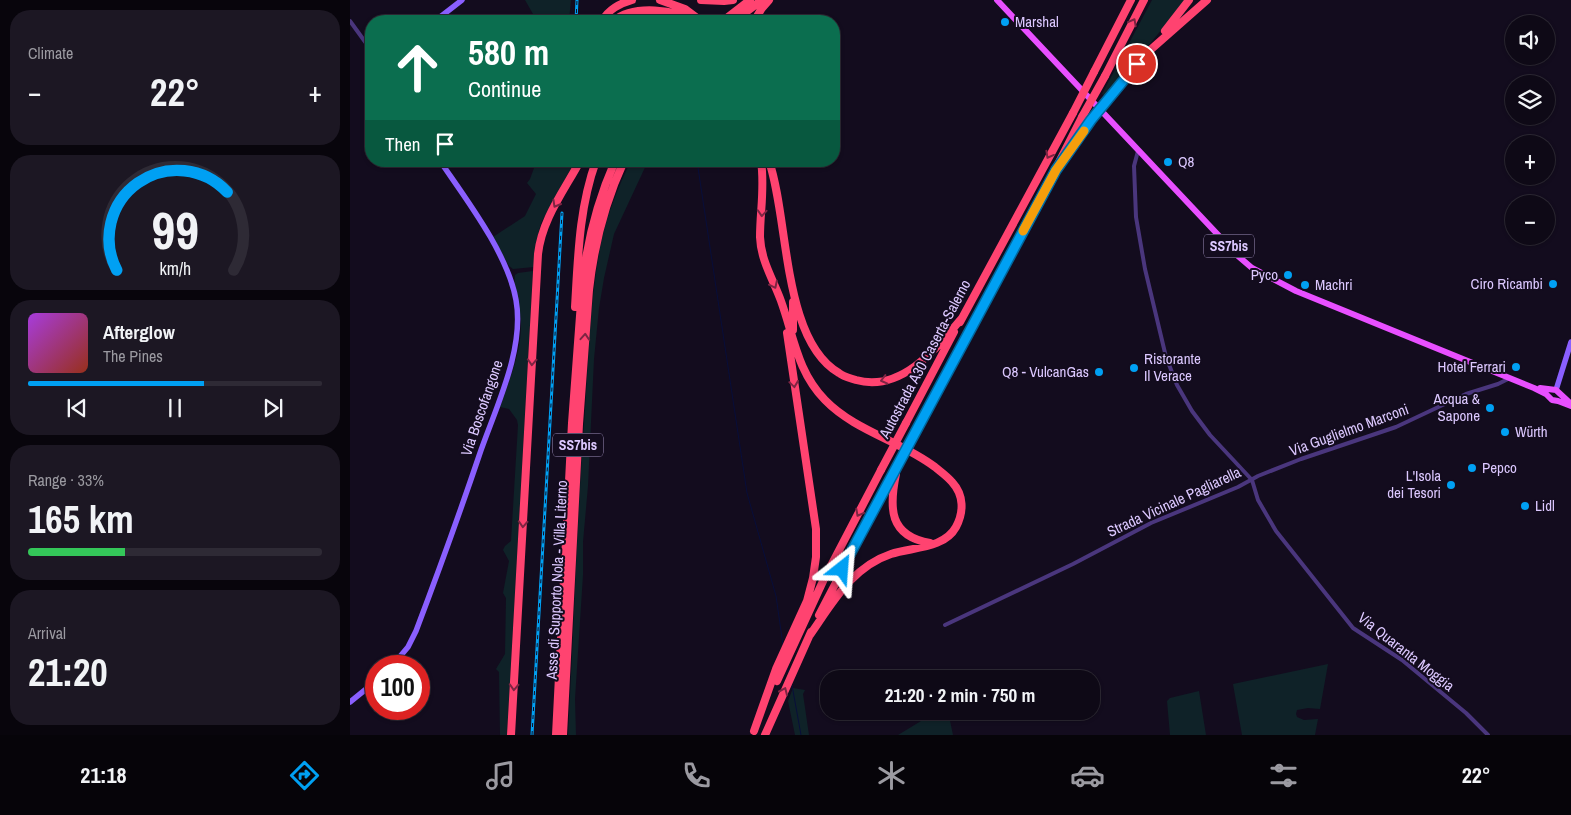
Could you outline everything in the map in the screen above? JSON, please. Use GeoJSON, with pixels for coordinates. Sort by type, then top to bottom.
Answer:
{"type":"FeatureCollection","features":[{"type":"Feature","properties":{"kind":"highway"},"geometry":{"type":"LineString","coordinates":[[607,15],[623,2],[632,0]]}},
{"type":"Feature","properties":{"kind":"highway"},"geometry":{"type":"LineString","coordinates":[[660,0],[679,11]]}},
{"type":"Feature","properties":{"kind":"highway"},"geometry":{"type":"LineString","coordinates":[[701,0],[724,2],[733,0]]}},
{"type":"Feature","properties":{"kind":"highway"},"geometry":{"type":"LineString","coordinates":[[742,15],[762,0]]}},
{"type":"Feature","properties":{"kind":"highway"},"geometry":{"type":"LineString","coordinates":[[758,15],[769,0]]}},
{"type":"Feature","properties":{"kind":"highway","name":"Autostrada A30 Caserta-Salerno"},"geometry":{"type":"LineString","coordinates":[[795,633],[1073,113],[1130,0]]}},
{"type":"Feature","properties":{"kind":"highway","name":"Autostrada A30 Caserta-Salerno"},"geometry":{"type":"LineString","coordinates":[[765,735],[833,586],[1056,170],[1144,0]]}},
{"type":"Feature","properties":{"kind":"highway"},"geometry":{"type":"LineString","coordinates":[[1056,170],[1091,120],[1189,0]]}},
{"type":"Feature","properties":{"kind":"highway"},"geometry":{"type":"LineString","coordinates":[[1148,52],[1208,0]]}},
{"type":"Feature","properties":{"kind":"highway"},"geometry":{"type":"LineString","coordinates":[[731,15],[749,1]]}},
{"type":"Feature","properties":{"kind":"highway"},"geometry":{"type":"LineString","coordinates":[[621,15],[634,11],[679,11],[693,15]]}},
{"type":"Feature","properties":{"kind":"highway"},"geometry":{"type":"LineString","coordinates":[[511,735],[539,247],[546,221],[577,167]]}},
{"type":"Feature","properties":{"kind":"highway"},"geometry":{"type":"LineString","coordinates":[[575,380],[573,331],[580,227],[587,190],[594,167]]}},
{"type":"Feature","properties":{"kind":"highway","name":"Asse di Supporto Nola - Villa Literno"},"geometry":{"type":"LineString","coordinates":[[556,735],[575,380],[582,289],[588,246],[601,198],[614,167]]}},
{"type":"Feature","properties":{"kind":"highway","name":"Asse di Supporto Nola - Villa Literno"},"geometry":{"type":"LineString","coordinates":[[564,735],[577,463],[591,269],[600,227],[622,167]]}},
{"type":"Feature","properties":{"kind":"highway"},"geometry":{"type":"LineString","coordinates":[[762,167],[763,192],[760,237],[762,253],[765,265],[779,296],[801,365],[807,376],[820,395],[836,411],[917,456],[947,476],[961,496],[962,513],[955,529],[949,536],[934,544],[892,553],[864,567],[843,588],[810,635]]}},
{"type":"Feature","properties":{"kind":"highway"},"geometry":{"type":"LineString","coordinates":[[771,167],[794,295],[801,322],[806,335],[824,361],[838,373],[862,382],[889,380],[906,372],[936,349],[962,318]]}},
{"type":"Feature","properties":{"kind":"highway"},"geometry":{"type":"LineString","coordinates":[[793,341],[794,295]]}},
{"type":"Feature","properties":{"kind":"highway"},"geometry":{"type":"LineString","coordinates":[[754,733],[807,601],[816,557],[816,529],[786,318]]}},
{"type":"Feature","properties":{"kind":"highway"},"geometry":{"type":"LineString","coordinates":[[898,464],[891,499],[894,517],[898,526],[911,538],[934,544]]}},
{"type":"Feature","properties":{"kind":"main road","name":"SS7bis"},"geometry":{"type":"LineString","coordinates":[[997,0],[1238,256],[1252,268],[1296,291],[1534,388],[1546,394],[1552,400],[1571,405]]}},
{"type":"Feature","properties":{"kind":"main road","name":"SS7bis"},"geometry":{"type":"LineString","coordinates":[[1534,388],[1556,391],[1571,405]]}},
{"type":"Feature","properties":{"kind":"main road"},"geometry":{"type":"LineString","coordinates":[[1552,400],[1548,393],[1556,391]]}},
{"type":"Feature","properties":{"kind":"street"},"geometry":{"type":"LineString","coordinates":[[443,15],[462,0]]}},
{"type":"Feature","properties":{"kind":"street"},"geometry":{"type":"LineString","coordinates":[[350,21],[365,42]]}},
{"type":"Feature","properties":{"kind":"street","name":"Strada Vicinale Pagliarella"},"geometry":{"type":"LineString","coordinates":[[945,626],[1073,564],[1151,523],[1252,480],[1210,435],[1192,411],[1177,385],[1166,357],[1145,269],[1136,217],[1134,166],[1138,150]]}},
{"type":"Feature","properties":{"kind":"street","name":"Via Boscofangone"},"geometry":{"type":"LineString","coordinates":[[401,655],[408,647],[416,631],[496,410],[511,362],[517,332],[516,300],[506,268],[492,242],[444,167]]}},
{"type":"Feature","properties":{"kind":"street"},"geometry":{"type":"LineString","coordinates":[[1556,391],[1571,342]]}},
{"type":"Feature","properties":{"kind":"street","name":"Via Guglielmo Marconi"},"geometry":{"type":"LineString","coordinates":[[1252,480],[1301,459],[1396,427],[1466,394],[1498,384],[1510,378]]}},
{"type":"Feature","properties":{"kind":"street","name":"Via Quaranta Moggia"},"geometry":{"type":"LineString","coordinates":[[1252,480],[1258,500],[1276,531],[1353,628],[1402,660],[1466,713],[1488,735]]}},
{"type":"Feature","properties":{"kind":"street"},"geometry":{"type":"LineString","coordinates":[[350,702],[365,690]]}},
{"type":"Feature","properties":{"kind":"shaded area"},"geometry":{"type":"Polygon","coordinates":[[[525,0],[571,0],[570,15],[534,15],[525,0]]]}},
{"type":"Feature","properties":{"kind":"shaded area"},"geometry":{"type":"Polygon","coordinates":[[[1152,0],[1186,0],[1106,97],[1102,94],[1152,0]]]}},
{"type":"Feature","properties":{"kind":"shaded area"},"geometry":{"type":"Polygon","coordinates":[[[572,167],[541,223],[536,242],[534,267],[513,269],[509,266],[493,237],[525,216],[536,194],[527,183],[534,168],[572,167]]]}},
{"type":"Feature","properties":{"kind":"shaded area"},"geometry":{"type":"Polygon","coordinates":[[[628,167],[645,167],[614,234],[599,308],[594,359],[588,486],[583,542],[583,575],[575,699],[576,735],[568,735],[590,326],[594,284],[601,243],[617,191],[628,167]]]}},
{"type":"Feature","properties":{"kind":"shaded area"},"geometry":{"type":"Polygon","coordinates":[[[533,271],[507,735],[500,735],[499,672],[496,669],[505,654],[506,598],[503,593],[509,561],[503,550],[511,541],[518,425],[517,420],[509,409],[500,407],[519,346],[521,319],[515,275],[533,271]]]}},
{"type":"Feature","properties":{"kind":"shaded area"},"geometry":{"type":"Polygon","coordinates":[[[1328,664],[1320,709],[1308,708],[1297,710],[1296,714],[1297,717],[1304,720],[1318,719],[1315,735],[1242,735],[1233,684],[1328,664]]]}},
{"type":"Feature","properties":{"kind":"shaded area"},"geometry":{"type":"Polygon","coordinates":[[[793,688],[805,690],[803,694],[809,735],[795,735],[788,701],[793,688]]]}},
{"type":"Feature","properties":{"kind":"shaded area"},"geometry":{"type":"Polygon","coordinates":[[[1199,691],[1206,735],[1170,735],[1167,701],[1170,698],[1199,691]]]}},
{"type":"Feature","properties":{"kind":"shaded area"},"geometry":{"type":"Polygon","coordinates":[[[923,720],[950,720],[953,735],[898,735],[923,720]]]}},
{"type":"Feature","properties":{"kind":"waterway"},"geometry":{"type":"LineString","coordinates":[[698,167],[747,493],[776,596],[783,645]]}},
{"type":"Feature","properties":{"kind":"waterway"},"geometry":{"type":"LineString","coordinates":[[787,666],[789,674]]}},
{"type":"Feature","properties":{"kind":"waterway"},"geometry":{"type":"LineString","coordinates":[[792,685],[801,735]]}},
{"type":"Feature","properties":{"kind":"railway"},"geometry":{"type":"LineString","coordinates":[[576,15],[577,0]]}},
{"type":"Feature","properties":{"kind":"railway"},"geometry":{"type":"LineString","coordinates":[[532,735],[562,213]]}},
{"type":"Feature","properties":{"kind":"slow traffic"},"geometry":{"type":"LineString","coordinates":[[1023,231],[1056,170],[1084,131]]}},
{"type":"Feature","properties":{"kind":"place","name":"Marshal"},"geometry":{"type":"Point","coordinates":[1005,22]}},
{"type":"Feature","properties":{"kind":"place","name":"Q8"},"geometry":{"type":"Point","coordinates":[1168,162]}},
{"type":"Feature","properties":{"kind":"place","name":"Pyco"},"geometry":{"type":"Point","coordinates":[1288,275]}},
{"type":"Feature","properties":{"kind":"place","name":"Ciro Ricambi"},"geometry":{"type":"Point","coordinates":[1553,284]}},
{"type":"Feature","properties":{"kind":"place","name":"Machri"},"geometry":{"type":"Point","coordinates":[1305,285]}},
{"type":"Feature","properties":{"kind":"place","name":"Hotel Ferrari"},"geometry":{"type":"Point","coordinates":[1516,367]}},
{"type":"Feature","properties":{"kind":"place","name":"Ristorante Il Verace"},"geometry":{"type":"Point","coordinates":[1134,368]}},
{"type":"Feature","properties":{"kind":"place","name":"Q8 - VulcanGas"},"geometry":{"type":"Point","coordinates":[1099,372]}},
{"type":"Feature","properties":{"kind":"place","name":"Acqua & Sapone"},"geometry":{"type":"Point","coordinates":[1490,408]}},
{"type":"Feature","properties":{"kind":"place","name":"Würth"},"geometry":{"type":"Point","coordinates":[1505,432]}},
{"type":"Feature","properties":{"kind":"place","name":"Pepco"},"geometry":{"type":"Point","coordinates":[1472,468]}},
{"type":"Feature","properties":{"kind":"place","name":"L'Isola dei Tesori"},"geometry":{"type":"Point","coordinates":[1451,485]}},
{"type":"Feature","properties":{"kind":"place","name":"Lidl"},"geometry":{"type":"Point","coordinates":[1525,506]}},
{"type":"Feature","properties":{"kind":"route"},"geometry":{"type":"LineString","coordinates":[[842,569],[1056,170],[1091,120],[1137,64]]}}]}
